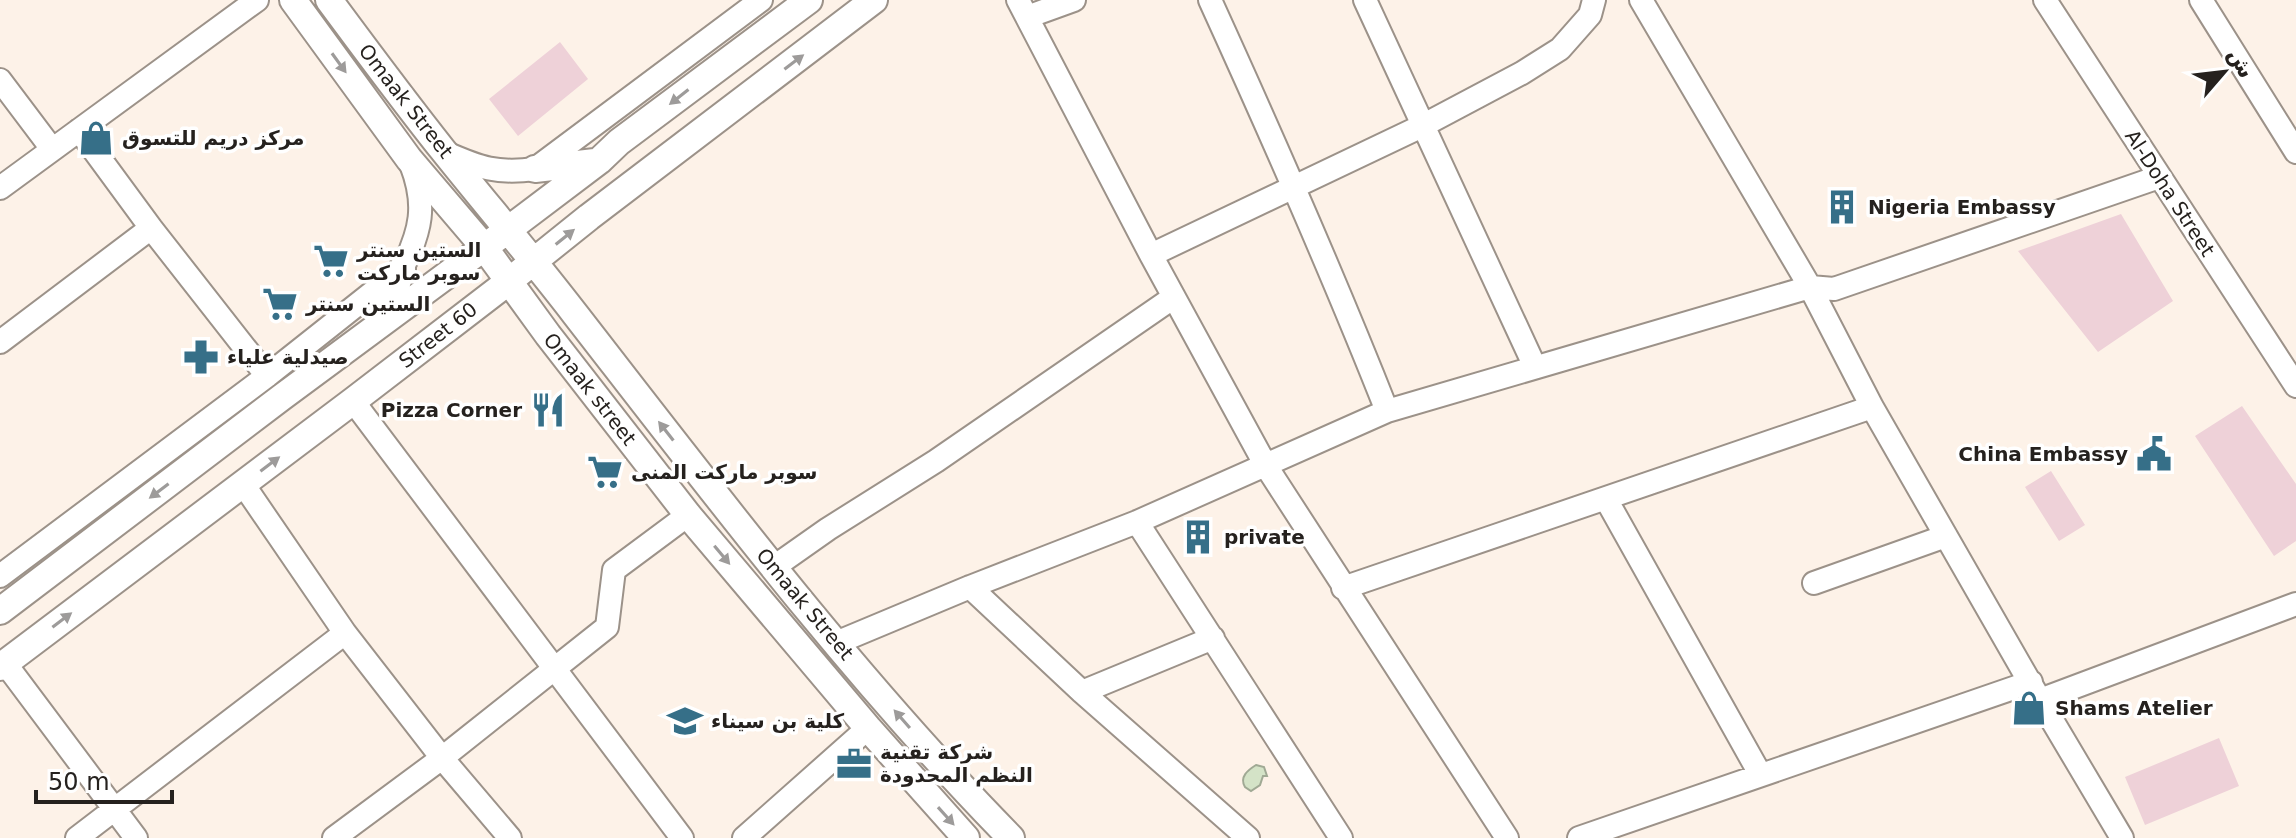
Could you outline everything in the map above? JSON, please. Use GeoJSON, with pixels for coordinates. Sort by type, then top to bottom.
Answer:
{"type":"FeatureCollection","features":[{"type":"Feature","properties":{"kind":"main road","name":"Omaak street"},"geometry":{"type":"LineString","coordinates":[[293,0],[409,159],[484,247],[688,515],[868,728],[966,838]]}},
{"type":"Feature","properties":{"kind":"main road","name":"Omaak Street"},"geometry":{"type":"LineString","coordinates":[[329,0],[444,152],[509,229],[774,567],[836,643],[969,795],[1011,838]]}},
{"type":"Feature","properties":{"kind":"main road","name":"Street 60"},"geometry":{"type":"LineString","coordinates":[[0,611],[809,0]]}},
{"type":"Feature","properties":{"kind":"main road","name":"Street 60"},"geometry":{"type":"LineString","coordinates":[[2,665],[353,401],[874,0]]}},
{"type":"Feature","properties":{"kind":"main road"},"geometry":{"type":"LineString","coordinates":[[719,67],[746,98]]}},
{"type":"Feature","properties":{"kind":"main road"},"geometry":{"type":"LineString","coordinates":[[535,169],[599,161]]}},
{"type":"Feature","properties":{"kind":"main road"},"geometry":{"type":"LineString","coordinates":[[374,330],[390,303],[402,269]]}},
{"type":"Feature","properties":{"kind":"main road"},"geometry":{"type":"LineString","coordinates":[[548,335],[575,313]]}},
{"type":"Feature","properties":{"kind":"street"},"geometry":{"type":"LineString","coordinates":[[0,188],[257,0]]}},
{"type":"Feature","properties":{"kind":"street"},"geometry":{"type":"LineString","coordinates":[[444,152],[479,168],[511,172],[535,169],[761,0]]}},
{"type":"Feature","properties":{"kind":"street"},"geometry":{"type":"LineString","coordinates":[[1074,0],[1022,9],[1266,466],[1507,838]]}},
{"type":"Feature","properties":{"kind":"street"},"geometry":{"type":"LineString","coordinates":[[1210,0],[1339,288],[1387,411]]}},
{"type":"Feature","properties":{"kind":"street"},"geometry":{"type":"LineString","coordinates":[[1365,0],[1535,367]]}},
{"type":"Feature","properties":{"kind":"street"},"geometry":{"type":"LineString","coordinates":[[1151,255],[1422,126],[1522,73],[1560,49],[1590,15],[1594,0]]}},
{"type":"Feature","properties":{"kind":"street"},"geometry":{"type":"LineString","coordinates":[[1641,0],[1810,287],[1872,407],[2122,838]]}},
{"type":"Feature","properties":{"kind":"street","name":"Al-Doha Street"},"geometry":{"type":"LineString","coordinates":[[2045,0],[2296,386]]}},
{"type":"Feature","properties":{"kind":"street"},"geometry":{"type":"LineString","coordinates":[[2201,0],[2296,152]]}},
{"type":"Feature","properties":{"kind":"street"},"geometry":{"type":"LineString","coordinates":[[0,80],[52,149]]}},
{"type":"Feature","properties":{"kind":"street"},"geometry":{"type":"LineString","coordinates":[[79,130],[267,376]]}},
{"type":"Feature","properties":{"kind":"street"},"geometry":{"type":"LineString","coordinates":[[0,576],[267,376],[402,269],[420,225],[420,199],[409,159]]}},
{"type":"Feature","properties":{"kind":"street"},"geometry":{"type":"LineString","coordinates":[[836,643],[1137,522],[1387,411],[1810,287],[1834,289],[2159,177]]}},
{"type":"Feature","properties":{"kind":"street"},"geometry":{"type":"LineString","coordinates":[[0,342],[151,228]]}},
{"type":"Feature","properties":{"kind":"street"},"geometry":{"type":"LineString","coordinates":[[774,567],[936,461],[1174,297]]}},
{"type":"Feature","properties":{"kind":"street"},"geometry":{"type":"LineString","coordinates":[[353,401],[682,838]]}},
{"type":"Feature","properties":{"kind":"street"},"geometry":{"type":"LineString","coordinates":[[1343,588],[1872,407]]}},
{"type":"Feature","properties":{"kind":"street"},"geometry":{"type":"LineString","coordinates":[[243,484],[345,633],[442,758],[510,838]]}},
{"type":"Feature","properties":{"kind":"street"},"geometry":{"type":"LineString","coordinates":[[1606,499],[1760,774]]}},
{"type":"Feature","properties":{"kind":"street"},"geometry":{"type":"LineString","coordinates":[[334,838],[442,758],[607,627],[614,570],[688,515]]}},
{"type":"Feature","properties":{"kind":"street"},"geometry":{"type":"LineString","coordinates":[[1137,522],[1341,838]]}},
{"type":"Feature","properties":{"kind":"street"},"geometry":{"type":"LineString","coordinates":[[1814,583],[1946,536]]}},
{"type":"Feature","properties":{"kind":"street"},"geometry":{"type":"LineString","coordinates":[[970,587],[1082,692],[1248,838]]}},
{"type":"Feature","properties":{"kind":"street"},"geometry":{"type":"LineString","coordinates":[[1579,838],[1760,774],[2036,691],[2296,604]]}},
{"type":"Feature","properties":{"kind":"street"},"geometry":{"type":"LineString","coordinates":[[77,838],[345,633]]}},
{"type":"Feature","properties":{"kind":"street"},"geometry":{"type":"LineString","coordinates":[[1082,692],[1213,638]]}},
{"type":"Feature","properties":{"kind":"street"},"geometry":{"type":"LineString","coordinates":[[2,665],[136,838]]}},
{"type":"Feature","properties":{"kind":"street"},"geometry":{"type":"LineString","coordinates":[[744,838],[868,728]]}},
{"type":"Feature","properties":{"kind":"shaded area"},"geometry":{"type":"Polygon","coordinates":[[[560,42],[588,79],[518,136],[489,99],[560,42]]]}},
{"type":"Feature","properties":{"kind":"shaded area"},"geometry":{"type":"Polygon","coordinates":[[[2121,214],[2173,301],[2098,352],[2018,251],[2121,214]]]}},
{"type":"Feature","properties":{"kind":"shaded area"},"geometry":{"type":"Polygon","coordinates":[[[2242,406],[2296,484],[2296,541],[2274,556],[2195,436],[2242,406]]]}},
{"type":"Feature","properties":{"kind":"shaded area"},"geometry":{"type":"Polygon","coordinates":[[[2051,471],[2085,525],[2059,541],[2025,487],[2051,471]]]}},
{"type":"Feature","properties":{"kind":"shaded area"},"geometry":{"type":"Polygon","coordinates":[[[2219,738],[2239,786],[2145,825],[2125,777],[2219,738]]]}},
{"type":"Feature","properties":{"kind":"shaded area"},"geometry":{"type":"Polygon","coordinates":[[[1256,765],[1264,767],[1267,776],[1263,776],[1260,785],[1251,791],[1245,787],[1243,780],[1256,765]]]}},
{"type":"Feature","properties":{"kind":"place","name":"مركز دريم للتسوق"},"geometry":{"type":"Point","coordinates":[96,138]}},
{"type":"Feature","properties":{"kind":"place","name":"Nigeria Embassy"},"geometry":{"type":"Point","coordinates":[1842,207]}},
{"type":"Feature","properties":{"kind":"place","name":"الستين سنتر سوبر ماركت"},"geometry":{"type":"Point","coordinates":[331,261]}},
{"type":"Feature","properties":{"kind":"place","name":"الستين سنتر"},"geometry":{"type":"Point","coordinates":[280,304]}},
{"type":"Feature","properties":{"kind":"place","name":"صيدلية علياء"},"geometry":{"type":"Point","coordinates":[201,357]}},
{"type":"Feature","properties":{"kind":"place","name":"Pizza Corner"},"geometry":{"type":"Point","coordinates":[548,410]}},
{"type":"Feature","properties":{"kind":"place","name":"China Embassy"},"geometry":{"type":"Point","coordinates":[2154,454]}},
{"type":"Feature","properties":{"kind":"place","name":"سوبر ماركت المنى"},"geometry":{"type":"Point","coordinates":[605,472]}},
{"type":"Feature","properties":{"kind":"place","name":"private"},"geometry":{"type":"Point","coordinates":[1198,537]}},
{"type":"Feature","properties":{"kind":"place","name":"Shams Atelier"},"geometry":{"type":"Point","coordinates":[2029,708]}},
{"type":"Feature","properties":{"kind":"place","name":"كلية بن سيناء"},"geometry":{"type":"Point","coordinates":[685,721]}},
{"type":"Feature","properties":{"kind":"place","name":"شركة تقنية النظم المحدودة"},"geometry":{"type":"Point","coordinates":[854,764]}}]}
